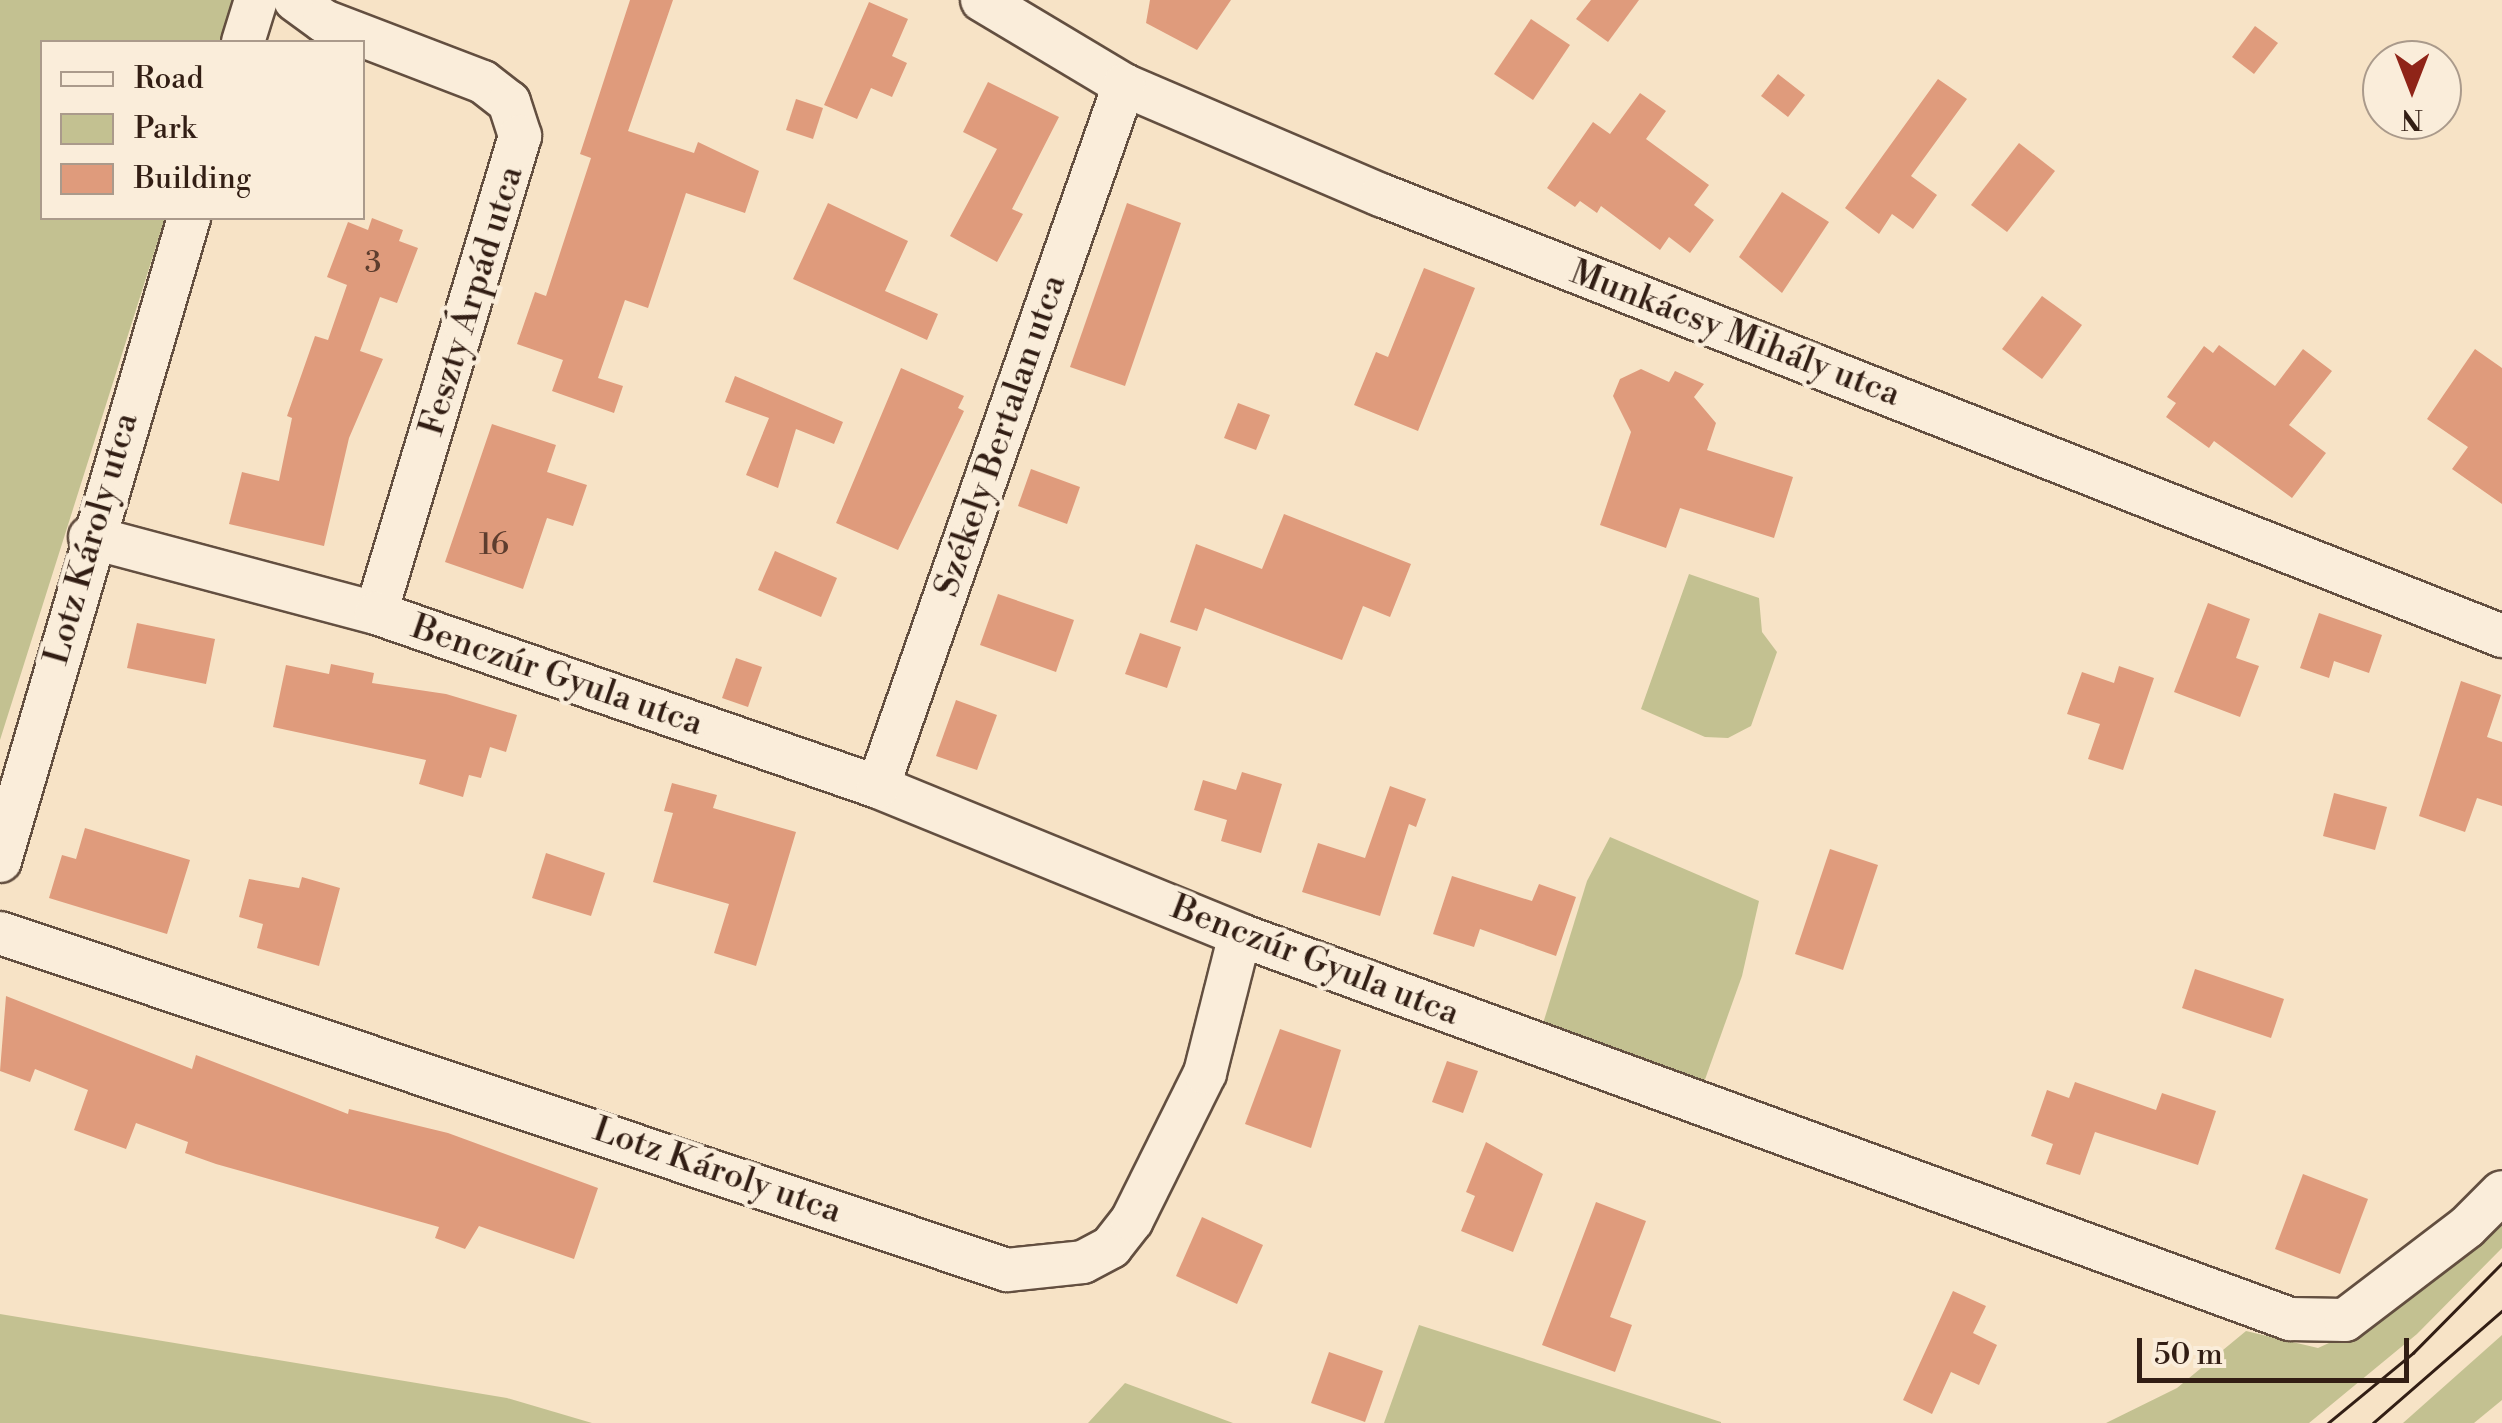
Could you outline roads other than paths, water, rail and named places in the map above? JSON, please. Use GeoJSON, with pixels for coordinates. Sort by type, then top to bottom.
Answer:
{"type":"FeatureCollection","features":[{"type":"Feature","properties":{"kind":"street"},"geometry":{"type":"LineString","coordinates":[[243,40],[256,0]]}},
{"type":"Feature","properties":{"kind":"street","name":"Feszty Árpád utca"},"geometry":{"type":"LineString","coordinates":[[296,0],[324,20],[483,82],[509,102],[518,124],[512,178],[376,613]]}},
{"type":"Feature","properties":{"kind":"street","name":"Munkácsy Mihály utca"},"geometry":{"type":"LineString","coordinates":[[982,0],[1124,85],[1381,195],[2502,636]]}},
{"type":"Feature","properties":{"kind":"street","name":"Székely Bertalan utca"},"geometry":{"type":"LineString","coordinates":[[878,788],[1124,85]]}},
{"type":"Feature","properties":{"kind":"street","name":"Lotz Károly utca"},"geometry":{"type":"LineString","coordinates":[[0,861],[90,537],[188,220]]}},
{"type":"Feature","properties":{"kind":"street","name":"Benczúr Gyula utca"},"geometry":{"type":"LineString","coordinates":[[90,537],[376,613],[878,788],[1240,935],[2290,1319],[2345,1320],[2502,1192]]}},
{"type":"Feature","properties":{"kind":"street","name":"Lotz Károly utca"},"geometry":{"type":"LineString","coordinates":[[0,933],[1007,1270],[1083,1262],[1112,1246],[1132,1220],[1205,1073],[1240,935]]}},
{"type":"Feature","properties":{"kind":"tram line"},"geometry":{"type":"LineString","coordinates":[[2328,1423],[2413,1353],[2502,1263]]}},
{"type":"Feature","properties":{"kind":"tram line"},"geometry":{"type":"LineString","coordinates":[[2373,1423],[2502,1311]]}}]}
